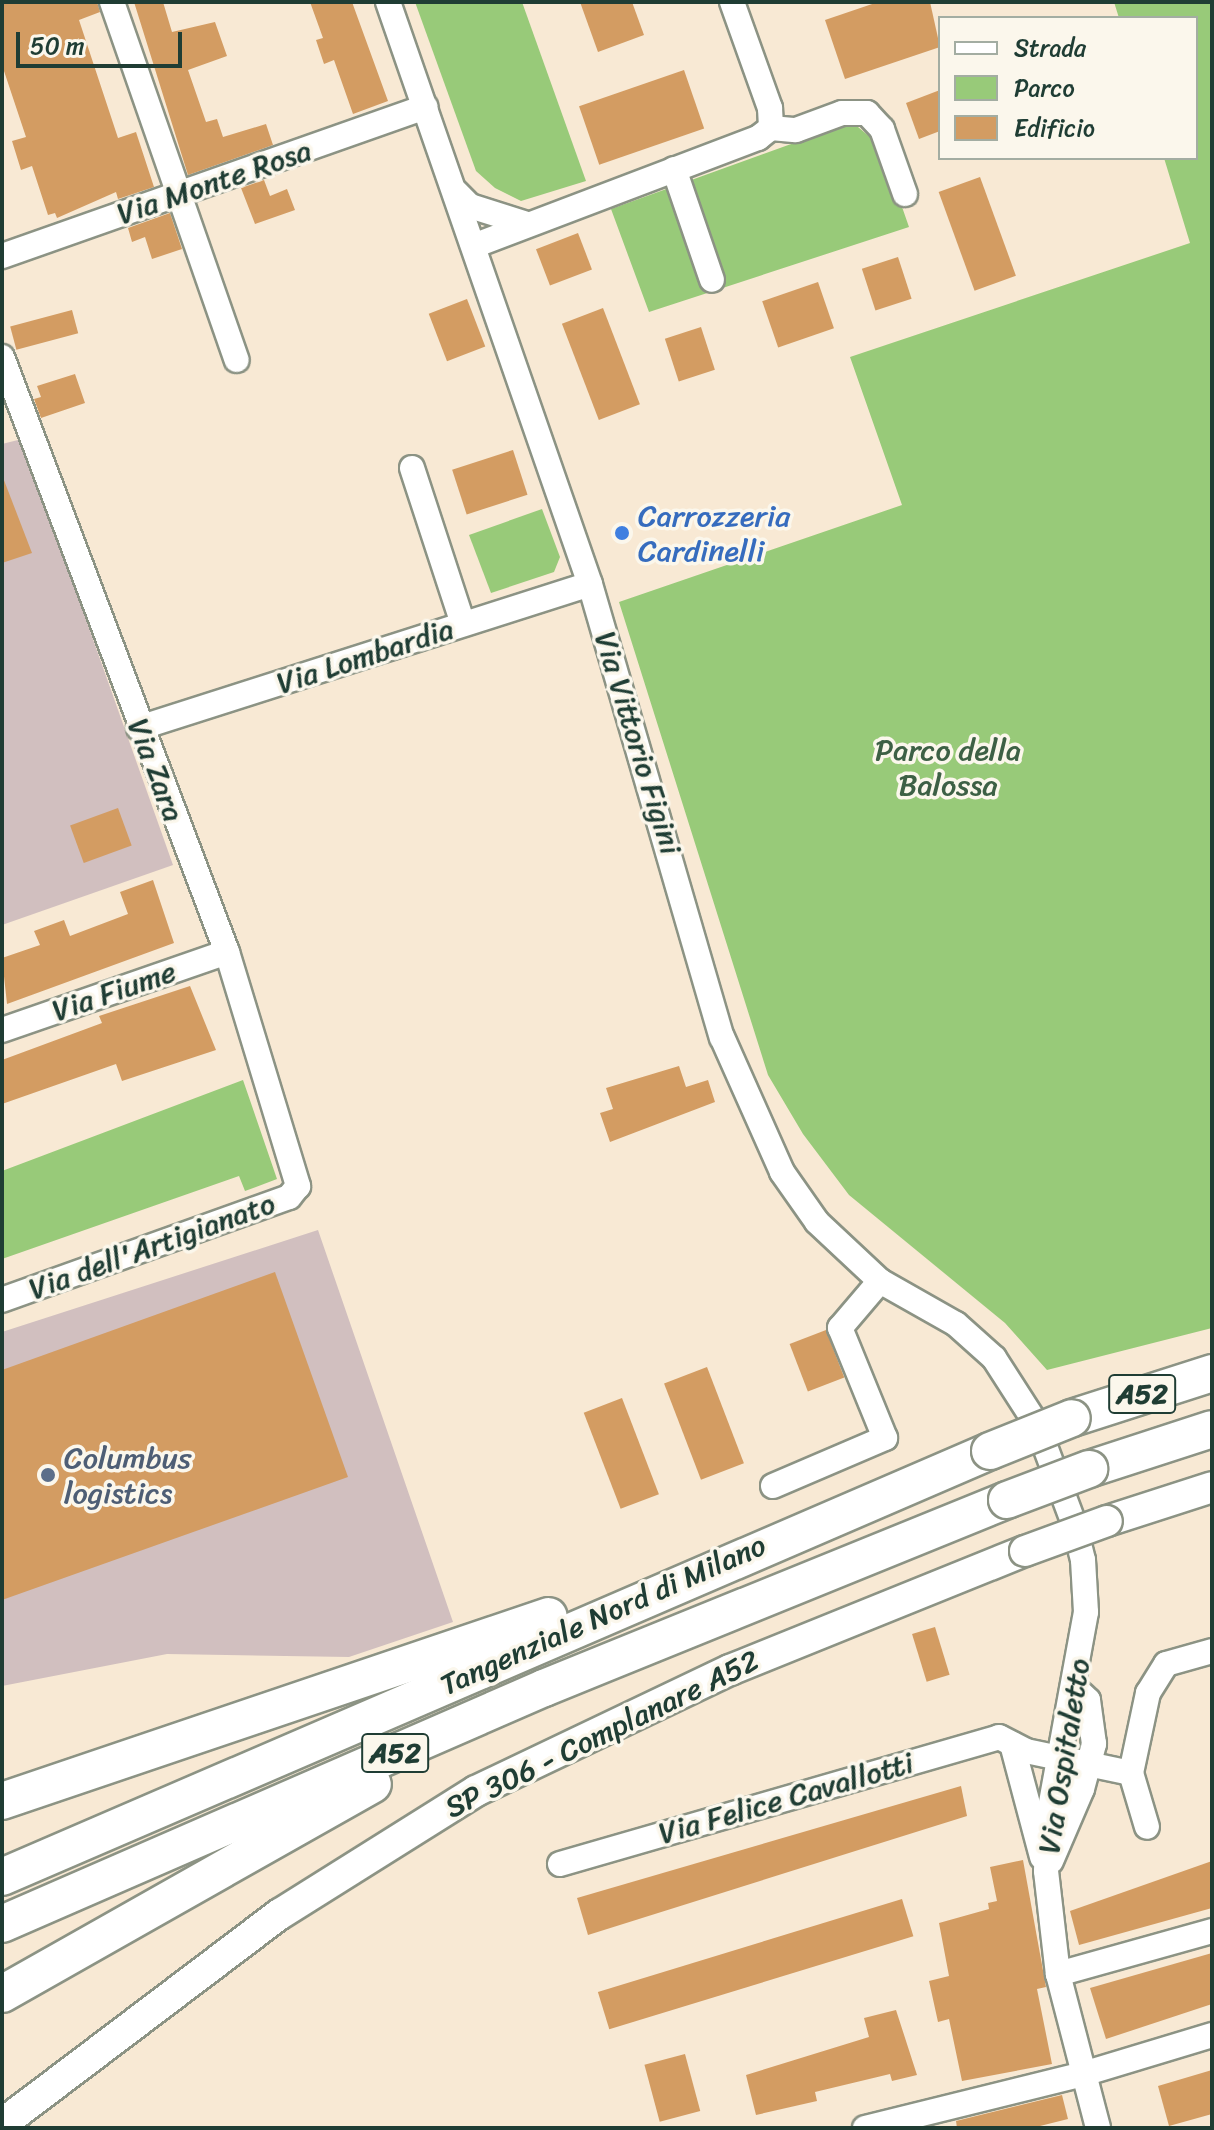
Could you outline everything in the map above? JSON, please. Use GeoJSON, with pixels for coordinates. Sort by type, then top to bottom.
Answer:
{"type":"FeatureCollection","features":[{"type":"Feature","properties":{"kind":"highway","name":"Tangenziale Nord di Milano"},"geometry":{"type":"LineString","coordinates":[[2,1877],[775,1540],[1072,1418],[1212,1373]]}},
{"type":"Feature","properties":{"kind":"highway","name":"Tangenziale Nord di Milano"},"geometry":{"type":"LineString","coordinates":[[2,1924],[544,1688],[1007,1500],[1089,1469],[1212,1429]]}},
{"type":"Feature","properties":{"kind":"highway"},"geometry":{"type":"LineString","coordinates":[[2,1801],[775,1540]]}},
{"type":"Feature","properties":{"kind":"highway"},"geometry":{"type":"LineString","coordinates":[[2,1994],[544,1688]]}},
{"type":"Feature","properties":{"kind":"main road","name":"SP 306 - Complanare A52"},"geometry":{"type":"LineString","coordinates":[[2,2124],[280,1914],[476,1791],[730,1670],[1025,1551],[1212,1487]]}},
{"type":"Feature","properties":{"kind":"main road"},"geometry":{"type":"LineString","coordinates":[[31,2128],[49,2090]]}},
{"type":"Feature","properties":{"kind":"street"},"geometry":{"type":"LineString","coordinates":[[112,2],[237,360]]}},
{"type":"Feature","properties":{"kind":"street","name":"Via Vittorio Figini"},"geometry":{"type":"LineString","coordinates":[[388,2],[476,245],[590,584],[722,1037],[782,1172],[817,1222],[880,1281],[956,1324],[994,1358],[1019,1392]]}},
{"type":"Feature","properties":{"kind":"street"},"geometry":{"type":"LineString","coordinates":[[732,2],[770,108],[771,128]]}},
{"type":"Feature","properties":{"kind":"street","name":"Via Monte Rosa"},"geometry":{"type":"LineString","coordinates":[[2,256],[426,107]]}},
{"type":"Feature","properties":{"kind":"street"},"geometry":{"type":"LineString","coordinates":[[476,245],[524,223],[758,138],[771,128],[796,130],[842,113],[867,113],[882,129],[905,194]]}},
{"type":"Feature","properties":{"kind":"street"},"geometry":{"type":"LineString","coordinates":[[674,169],[712,280]]}},
{"type":"Feature","properties":{"kind":"street"},"geometry":{"type":"LineString","coordinates":[[456,192],[470,206],[524,223]]}},
{"type":"Feature","properties":{"kind":"street","name":"Via Zara"},"geometry":{"type":"LineString","coordinates":[[2,357],[139,728],[227,952],[298,1186]]}},
{"type":"Feature","properties":{"kind":"street"},"geometry":{"type":"LineString","coordinates":[[412,468],[463,624]]}},
{"type":"Feature","properties":{"kind":"street","name":"Via Lombardia"},"geometry":{"type":"LineString","coordinates":[[139,728],[590,584]]}},
{"type":"Feature","properties":{"kind":"street","name":"Via Fiume"},"geometry":{"type":"LineString","coordinates":[[2,1030],[227,952]]}},
{"type":"Feature","properties":{"kind":"street","name":"Via dell'Artigianato"},"geometry":{"type":"LineString","coordinates":[[2,1300],[289,1197],[298,1186]]}},
{"type":"Feature","properties":{"kind":"street"},"geometry":{"type":"LineString","coordinates":[[773,1486],[885,1438],[840,1328],[880,1281]]}},
{"type":"Feature","properties":{"kind":"street","name":"Via Ospitaletto"},"geometry":{"type":"LineString","coordinates":[[1019,1392],[1050,1456],[1083,1560],[1086,1612],[1059,1758],[1046,1871],[1058,1974],[1098,2128]]}},
{"type":"Feature","properties":{"kind":"street"},"geometry":{"type":"LineString","coordinates":[[1147,1827],[1131,1773],[1148,1693],[1166,1664],[1210,1658]]}},
{"type":"Feature","properties":{"kind":"street"},"geometry":{"type":"LineString","coordinates":[[1046,1871],[1090,1765],[1093,1722],[1088,1700],[1074,1687]]}},
{"type":"Feature","properties":{"kind":"street","name":"Via Felice Cavallotti"},"geometry":{"type":"LineString","coordinates":[[560,1864],[990,1738],[1059,1758],[1131,1773]]}},
{"type":"Feature","properties":{"kind":"street"},"geometry":{"type":"LineString","coordinates":[[1012,1744],[1046,1871]]}},
{"type":"Feature","properties":{"kind":"street"},"geometry":{"type":"LineString","coordinates":[[1058,1974],[1212,1931]]}},
{"type":"Feature","properties":{"kind":"street"},"geometry":{"type":"LineString","coordinates":[[865,2128],[1083,2074],[1212,2035]]}},
{"type":"Feature","properties":{"kind":"shaded area"},"geometry":{"type":"Polygon","coordinates":[[[22,439],[173,865],[2,925],[2,444],[22,439]]]}},
{"type":"Feature","properties":{"kind":"shaded area"},"geometry":{"type":"Polygon","coordinates":[[[318,1230],[453,1622],[349,1657],[167,1654],[2,1686],[2,1332],[318,1230]]]}},
{"type":"Feature","properties":{"kind":"green space"},"geometry":{"type":"Polygon","coordinates":[[[415,2],[522,2],[586,181],[521,201],[495,188],[476,171],[415,2]]]}},
{"type":"Feature","properties":{"kind":"green space","name":"Parco della Balossa"},"geometry":{"type":"Polygon","coordinates":[[[1114,2],[1212,2],[1212,1328],[1047,1370],[1005,1323],[849,1195],[803,1134],[768,1075],[619,602],[902,505],[850,357],[1190,243],[1165,160],[1198,160],[1198,16],[1118,16],[1114,2]]]}},
{"type":"Feature","properties":{"kind":"green space"},"geometry":{"type":"Polygon","coordinates":[[[852,122],[870,137],[892,199],[901,204],[909,227],[649,312],[611,209],[852,122]]]}},
{"type":"Feature","properties":{"kind":"green space"},"geometry":{"type":"Polygon","coordinates":[[[542,509],[560,557],[554,572],[491,593],[469,535],[542,509]]]}},
{"type":"Feature","properties":{"kind":"green space"},"geometry":{"type":"Polygon","coordinates":[[[243,1080],[277,1179],[245,1191],[239,1176],[2,1259],[2,1171],[243,1080]]]}},
{"type":"Feature","properties":{"kind":"building"},"geometry":{"type":"Polygon","coordinates":[[[2,2],[97,2],[100,12],[79,20],[118,138],[136,132],[154,187],[118,199],[116,192],[57,218],[55,213],[48,215],[32,166],[21,170],[12,141],[26,137],[2,65],[2,2]]]}},
{"type":"Feature","properties":{"kind":"building"},"geometry":{"type":"Polygon","coordinates":[[[134,2],[163,2],[172,32],[215,22],[227,56],[188,70],[206,122],[217,119],[223,137],[266,124],[273,145],[188,175],[134,2]]]}},
{"type":"Feature","properties":{"kind":"building"},"geometry":{"type":"Polygon","coordinates":[[[310,2],[352,2],[388,101],[353,114],[334,60],[324,64],[316,40],[323,38],[310,2]]]}},
{"type":"Feature","properties":{"kind":"building"},"geometry":{"type":"Polygon","coordinates":[[[580,2],[632,2],[644,35],[598,52],[580,2]]]}},
{"type":"Feature","properties":{"kind":"building"},"geometry":{"type":"Polygon","coordinates":[[[878,2],[930,2],[938,48],[845,79],[825,20],[878,2]]]}},
{"type":"Feature","properties":{"kind":"building"},"geometry":{"type":"Polygon","coordinates":[[[684,70],[704,129],[599,165],[579,106],[684,70]]]}},
{"type":"Feature","properties":{"kind":"building"},"geometry":{"type":"Polygon","coordinates":[[[938,91],[938,132],[919,139],[906,103],[938,91]]]}},
{"type":"Feature","properties":{"kind":"building"},"geometry":{"type":"Polygon","coordinates":[[[980,177],[1016,276],[975,291],[939,192],[980,177]]]}},
{"type":"Feature","properties":{"kind":"building"},"geometry":{"type":"Polygon","coordinates":[[[264,180],[270,196],[287,189],[295,210],[255,224],[241,188],[264,180]]]}},
{"type":"Feature","properties":{"kind":"building"},"geometry":{"type":"Polygon","coordinates":[[[170,213],[182,249],[152,259],[145,237],[132,242],[128,228],[170,213]]]}},
{"type":"Feature","properties":{"kind":"building"},"geometry":{"type":"Polygon","coordinates":[[[578,233],[592,269],[550,286],[536,249],[578,233]]]}},
{"type":"Feature","properties":{"kind":"building"},"geometry":{"type":"Polygon","coordinates":[[[898,257],[912,299],[875,311],[862,269],[898,257]]]}},
{"type":"Feature","properties":{"kind":"building"},"geometry":{"type":"Polygon","coordinates":[[[818,282],[834,328],[778,348],[762,301],[818,282]]]}},
{"type":"Feature","properties":{"kind":"building"},"geometry":{"type":"Polygon","coordinates":[[[467,299],[485,347],[447,361],[429,314],[467,299]]]}},
{"type":"Feature","properties":{"kind":"building"},"geometry":{"type":"Polygon","coordinates":[[[603,308],[640,404],[599,420],[562,324],[603,308]]]}},
{"type":"Feature","properties":{"kind":"building"},"geometry":{"type":"Polygon","coordinates":[[[72,310],[78,333],[16,350],[10,327],[72,310]]]}},
{"type":"Feature","properties":{"kind":"building"},"geometry":{"type":"Polygon","coordinates":[[[701,327],[715,370],[679,382],[665,339],[701,327]]]}},
{"type":"Feature","properties":{"kind":"building"},"geometry":{"type":"Polygon","coordinates":[[[75,374],[85,403],[41,418],[34,399],[41,397],[37,386],[75,374]]]}},
{"type":"Feature","properties":{"kind":"building"},"geometry":{"type":"Polygon","coordinates":[[[513,450],[528,495],[467,514],[452,470],[513,450]]]}},
{"type":"Feature","properties":{"kind":"building"},"geometry":{"type":"Polygon","coordinates":[[[2,475],[32,553],[2,563],[2,475]]]}},
{"type":"Feature","properties":{"kind":"building"},"geometry":{"type":"Polygon","coordinates":[[[118,808],[132,846],[84,863],[70,825],[118,808]]]}},
{"type":"Feature","properties":{"kind":"building"},"geometry":{"type":"Polygon","coordinates":[[[153,880],[174,943],[7,1004],[2,958],[40,945],[34,931],[64,920],[70,936],[128,914],[120,892],[153,880]]]}},
{"type":"Feature","properties":{"kind":"building"},"geometry":{"type":"Polygon","coordinates":[[[190,986],[216,1050],[122,1081],[116,1064],[2,1104],[2,1060],[102,1023],[99,1016],[190,986]]]}},
{"type":"Feature","properties":{"kind":"building"},"geometry":{"type":"Polygon","coordinates":[[[679,1066],[686,1087],[708,1080],[715,1102],[610,1142],[600,1113],[613,1109],[606,1088],[679,1066]]]}},
{"type":"Feature","properties":{"kind":"building"},"geometry":{"type":"Polygon","coordinates":[[[275,1272],[348,1477],[2,1600],[2,1370],[275,1272]]]}},
{"type":"Feature","properties":{"kind":"building"},"geometry":{"type":"Polygon","coordinates":[[[826,1330],[844,1378],[808,1392],[790,1344],[826,1330]]]}},
{"type":"Feature","properties":{"kind":"building"},"geometry":{"type":"Polygon","coordinates":[[[707,1367],[744,1463],[701,1480],[664,1383],[707,1367]]]}},
{"type":"Feature","properties":{"kind":"building"},"geometry":{"type":"Polygon","coordinates":[[[622,1398],[659,1494],[621,1509],[584,1413],[622,1398]]]}},
{"type":"Feature","properties":{"kind":"building"},"geometry":{"type":"Polygon","coordinates":[[[935,1627],[950,1675],[927,1682],[912,1634],[935,1627]]]}},
{"type":"Feature","properties":{"kind":"building"},"geometry":{"type":"Polygon","coordinates":[[[961,1786],[967,1816],[588,1935],[577,1898],[961,1786]]]}},
{"type":"Feature","properties":{"kind":"building"},"geometry":{"type":"Polygon","coordinates":[[[1023,1860],[1046,1987],[1037,1989],[1052,2064],[962,2081],[949,2019],[938,2022],[929,1981],[949,1976],[939,1923],[989,1909],[988,1903],[997,1901],[990,1867],[1023,1860]]]}},
{"type":"Feature","properties":{"kind":"building"},"geometry":{"type":"Polygon","coordinates":[[[1212,1861],[1212,1908],[1079,1945],[1070,1911],[1212,1861]]]}},
{"type":"Feature","properties":{"kind":"building"},"geometry":{"type":"Polygon","coordinates":[[[902,1899],[913,1936],[609,2029],[598,1992],[902,1899]]]}},
{"type":"Feature","properties":{"kind":"building"},"geometry":{"type":"Polygon","coordinates":[[[1212,1953],[1212,2004],[1106,2039],[1090,1988],[1212,1953]]]}},
{"type":"Feature","properties":{"kind":"building"},"geometry":{"type":"Polygon","coordinates":[[[896,2010],[917,2075],[892,2081],[890,2074],[815,2092],[817,2101],[756,2115],[746,2075],[869,2037],[864,2018],[896,2010]]]}},
{"type":"Feature","properties":{"kind":"building"},"geometry":{"type":"Polygon","coordinates":[[[685,2054],[700,2111],[660,2122],[644,2065],[685,2054]]]}},
{"type":"Feature","properties":{"kind":"building"},"geometry":{"type":"Polygon","coordinates":[[[1212,2070],[1212,2114],[1169,2126],[1158,2086],[1212,2070]]]}},
{"type":"Feature","properties":{"kind":"building"},"geometry":{"type":"Polygon","coordinates":[[[1062,2095],[1068,2119],[1032,2128],[957,2128],[956,2121],[1062,2095]]]}},
{"type":"Feature","properties":{"kind":"place","name":"Carrozzeria Cardinelli"},"geometry":{"type":"Point","coordinates":[622,533]}},
{"type":"Feature","properties":{"kind":"place","name":"Columbus logistics"},"geometry":{"type":"Point","coordinates":[48,1475]}}]}
